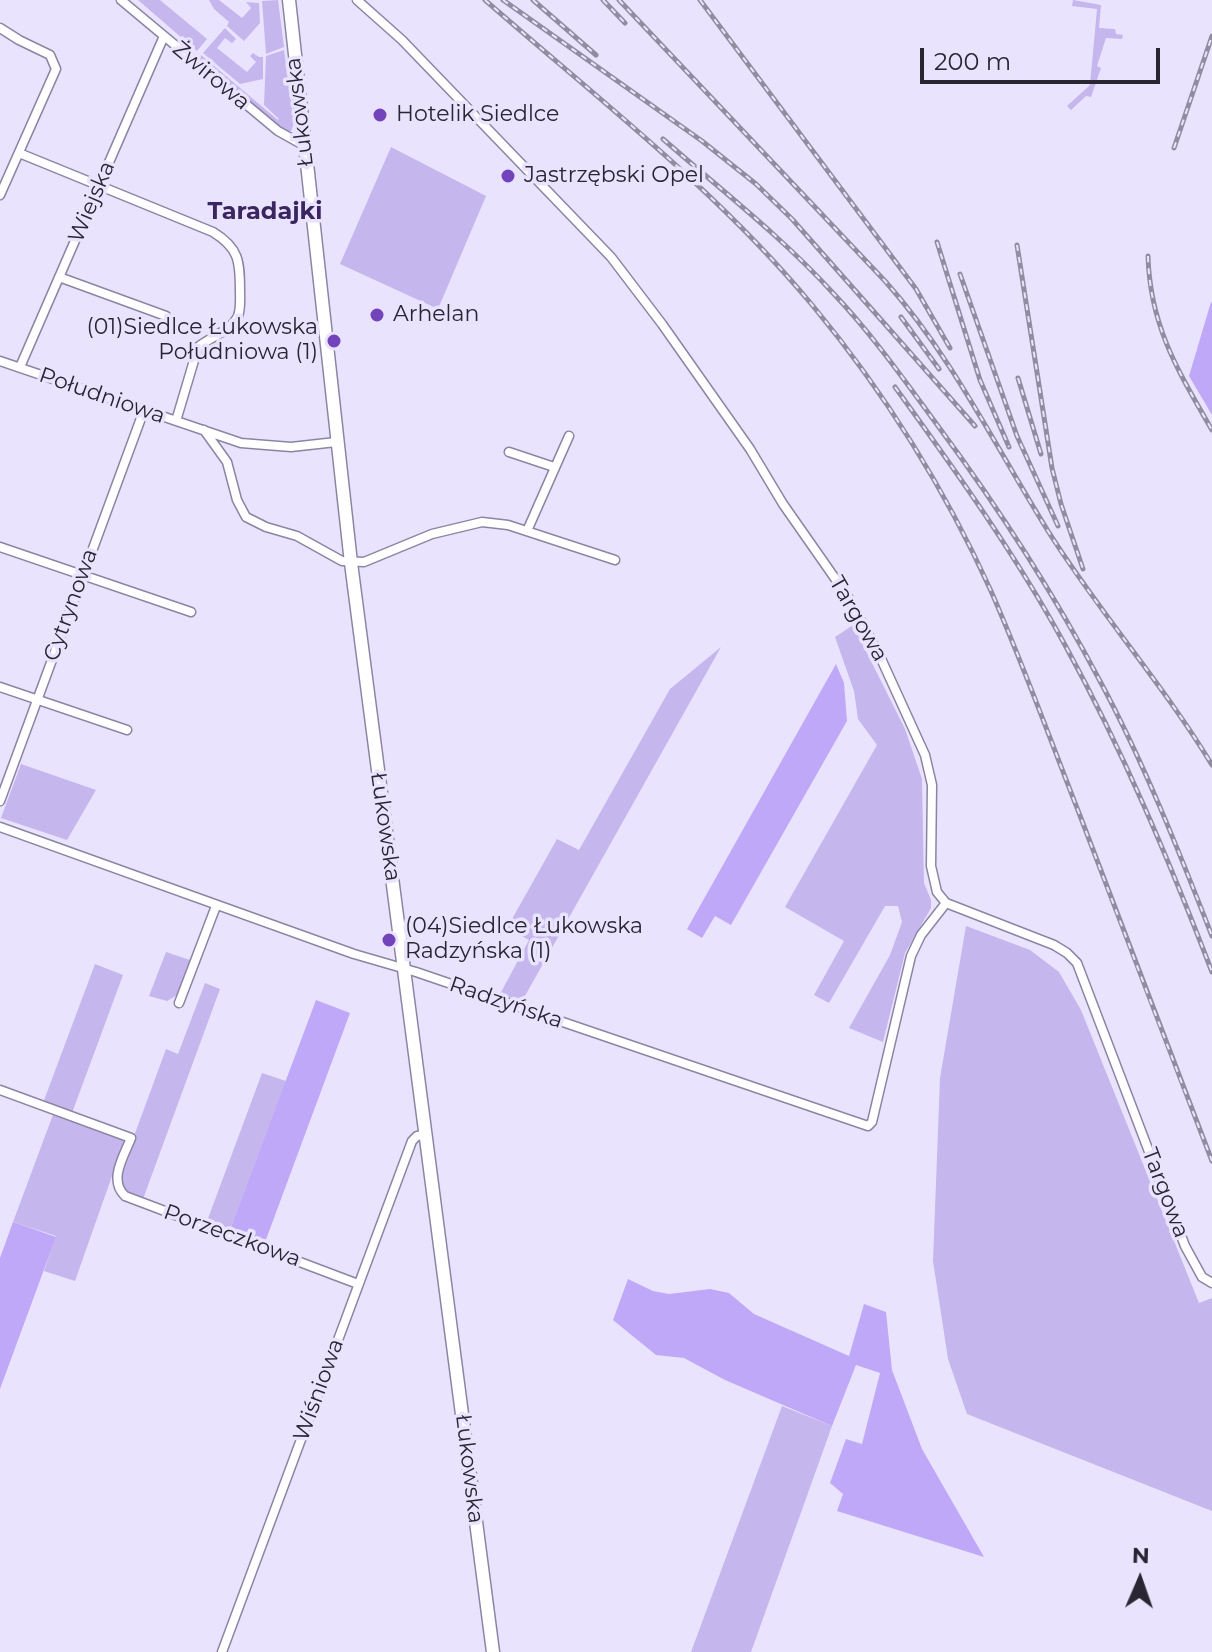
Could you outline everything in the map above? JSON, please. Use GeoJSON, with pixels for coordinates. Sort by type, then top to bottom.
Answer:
{"type":"FeatureCollection","features":[{"type":"Feature","properties":{"kind":"main road","name":"Łukowska"},"geometry":{"type":"LineString","coordinates":[[289,0],[336,442],[493,1652]]}},
{"type":"Feature","properties":{"kind":"street","name":"Żwirowa"},"geometry":{"type":"LineString","coordinates":[[121,0],[278,131],[305,146]]}},
{"type":"Feature","properties":{"kind":"street","name":"Targowa"},"geometry":{"type":"LineString","coordinates":[[357,0],[402,40],[611,257],[750,449],[783,504],[848,597],[878,652],[925,755],[932,785],[931,866],[937,892],[946,903],[1054,945],[1077,963],[1185,1246],[1202,1277],[1212,1283]]}},
{"type":"Feature","properties":{"kind":"street"},"geometry":{"type":"LineString","coordinates":[[0,28],[50,55],[56,63],[54,74],[0,195]]}},
{"type":"Feature","properties":{"kind":"street","name":"Wiejska"},"geometry":{"type":"LineString","coordinates":[[20,367],[164,36]]}},
{"type":"Feature","properties":{"kind":"street"},"geometry":{"type":"LineString","coordinates":[[19,153],[213,232],[227,241],[236,253],[240,267],[241,306],[238,317],[229,328],[198,347],[176,421]]}},
{"type":"Feature","properties":{"kind":"street"},"geometry":{"type":"LineString","coordinates":[[59,277],[166,316]]}},
{"type":"Feature","properties":{"kind":"street","name":"Południowa"},"geometry":{"type":"LineString","coordinates":[[0,361],[241,443],[274,447],[336,442]]}},
{"type":"Feature","properties":{"kind":"street","name":"Cytrynowa"},"geometry":{"type":"LineString","coordinates":[[0,801],[144,410]]}},
{"type":"Feature","properties":{"kind":"street"},"geometry":{"type":"LineString","coordinates":[[204,430],[227,462],[237,500],[246,517],[297,536],[333,558],[351,563],[386,555],[432,534],[474,523],[497,523],[615,560]]}},
{"type":"Feature","properties":{"kind":"street"},"geometry":{"type":"LineString","coordinates":[[527,531],[569,436]]}},
{"type":"Feature","properties":{"kind":"street"},"geometry":{"type":"LineString","coordinates":[[509,452],[554,467]]}},
{"type":"Feature","properties":{"kind":"street"},"geometry":{"type":"LineString","coordinates":[[0,547],[191,612]]}},
{"type":"Feature","properties":{"kind":"street"},"geometry":{"type":"LineString","coordinates":[[0,687],[127,730]]}},
{"type":"Feature","properties":{"kind":"street","name":"Radzyńska"},"geometry":{"type":"LineString","coordinates":[[0,827],[354,954],[868,1126],[872,1122],[904,976],[914,946],[946,903]]}},
{"type":"Feature","properties":{"kind":"street"},"geometry":{"type":"LineString","coordinates":[[179,1003],[216,906]]}},
{"type":"Feature","properties":{"kind":"street","name":"Porzeczkowa"},"geometry":{"type":"LineString","coordinates":[[0,1090],[131,1138],[116,1177],[118,1190],[125,1196],[358,1284]]}},
{"type":"Feature","properties":{"kind":"street","name":"Wiśniowa"},"geometry":{"type":"LineString","coordinates":[[222,1652],[412,1141],[424,1135]]}},
{"type":"Feature","properties":{"kind":"shaded area"},"geometry":{"type":"Polygon","coordinates":[[[138,0],[160,0],[207,39],[197,51],[138,0]]]}},
{"type":"Feature","properties":{"kind":"shaded area"},"geometry":{"type":"Polygon","coordinates":[[[209,0],[219,0],[242,18],[251,8],[246,2],[259,3],[260,23],[244,41],[227,26],[229,22],[209,0]]]}},
{"type":"Feature","properties":{"kind":"shaded area"},"geometry":{"type":"Polygon","coordinates":[[[278,0],[284,47],[266,54],[262,1],[278,0]]]}},
{"type":"Feature","properties":{"kind":"shaded area"},"geometry":{"type":"Polygon","coordinates":[[[1073,0],[1101,5],[1099,28],[1115,29],[1116,34],[1123,35],[1122,39],[1106,38],[1097,66],[1101,68],[1091,97],[1086,96],[1071,110],[1067,106],[1090,85],[1097,9],[1072,6],[1073,0]]]}},
{"type":"Feature","properties":{"kind":"shaded area"},"geometry":{"type":"Polygon","coordinates":[[[225,28],[236,39],[232,43],[225,38],[217,48],[247,72],[256,62],[250,56],[253,53],[263,57],[263,79],[240,84],[203,53],[225,28]]]}},
{"type":"Feature","properties":{"kind":"shaded area"},"geometry":{"type":"Polygon","coordinates":[[[284,50],[294,123],[291,131],[286,132],[199,60],[201,55],[278,120],[264,105],[266,56],[284,50]]]}},
{"type":"Feature","properties":{"kind":"shaded area"},"geometry":{"type":"Polygon","coordinates":[[[391,147],[486,196],[438,309],[340,264],[391,147]]]}},
{"type":"Feature","properties":{"kind":"shaded area"},"geometry":{"type":"Polygon","coordinates":[[[1212,303],[1212,415],[1189,376],[1212,303]]]}},
{"type":"Feature","properties":{"kind":"shaded area"},"geometry":{"type":"Polygon","coordinates":[[[853,625],[905,729],[922,779],[924,883],[931,900],[931,908],[905,953],[883,1042],[849,1028],[890,955],[902,922],[898,906],[885,906],[829,1003],[814,995],[844,941],[785,907],[877,745],[858,719],[854,691],[835,637],[853,625]]]}},
{"type":"Feature","properties":{"kind":"shaded area"},"geometry":{"type":"Polygon","coordinates":[[[721,647],[521,1003],[499,996],[529,940],[507,928],[557,839],[579,850],[670,689],[721,647]]]}},
{"type":"Feature","properties":{"kind":"shaded area"},"geometry":{"type":"Polygon","coordinates":[[[836,664],[844,683],[847,721],[731,925],[715,916],[702,938],[687,929],[836,664]]]}},
{"type":"Feature","properties":{"kind":"shaded area"},"geometry":{"type":"Polygon","coordinates":[[[21,764],[96,790],[67,840],[1,818],[21,764]]]}},
{"type":"Feature","properties":{"kind":"shaded area"},"geometry":{"type":"Polygon","coordinates":[[[966,926],[1030,950],[1059,972],[1081,1010],[1199,1303],[1212,1298],[1212,1511],[967,1414],[948,1359],[933,1261],[940,1078],[966,926]]]}},
{"type":"Feature","properties":{"kind":"shaded area"},"geometry":{"type":"Polygon","coordinates":[[[166,952],[193,961],[177,995],[167,1001],[149,996],[166,952]]]}},
{"type":"Feature","properties":{"kind":"shaded area"},"geometry":{"type":"Polygon","coordinates":[[[95,964],[123,975],[72,1113],[43,1103],[95,964]]]}},
{"type":"Feature","properties":{"kind":"shaded area"},"geometry":{"type":"Polygon","coordinates":[[[205,983],[220,989],[143,1199],[124,1192],[119,1177],[166,1049],[178,1054],[205,983]]]}},
{"type":"Feature","properties":{"kind":"shaded area"},"geometry":{"type":"Polygon","coordinates":[[[316,1000],[350,1013],[264,1245],[229,1232],[316,1000]]]}},
{"type":"Feature","properties":{"kind":"shaded area"},"geometry":{"type":"Polygon","coordinates":[[[262,1073],[286,1081],[229,1232],[206,1224],[262,1073]]]}},
{"type":"Feature","properties":{"kind":"shaded area"},"geometry":{"type":"Polygon","coordinates":[[[54,1112],[119,1136],[124,1142],[75,1281],[44,1271],[56,1236],[13,1222],[54,1112]]]}},
{"type":"Feature","properties":{"kind":"shaded area"},"geometry":{"type":"Polygon","coordinates":[[[13,1222],[56,1237],[0,1389],[0,1258],[13,1222]]]}},
{"type":"Feature","properties":{"kind":"shaded area"},"geometry":{"type":"Polygon","coordinates":[[[628,1279],[653,1291],[669,1294],[710,1289],[729,1293],[754,1314],[849,1356],[864,1304],[886,1312],[892,1370],[922,1449],[984,1557],[837,1511],[843,1494],[830,1483],[846,1439],[862,1444],[880,1373],[856,1365],[832,1426],[725,1380],[684,1358],[656,1355],[613,1320],[628,1279]]]}},
{"type":"Feature","properties":{"kind":"shaded area"},"geometry":{"type":"Polygon","coordinates":[[[782,1406],[832,1426],[751,1652],[691,1652],[782,1406]]]}},
{"type":"Feature","properties":{"kind":"railway"},"geometry":{"type":"LineString","coordinates":[[485,0],[697,184],[737,223],[813,306],[865,373],[912,443],[954,516],[1003,618],[1212,1161]]}},
{"type":"Feature","properties":{"kind":"railway"},"geometry":{"type":"LineString","coordinates":[[503,0],[702,141],[756,184],[792,219],[975,426]]}},
{"type":"Feature","properties":{"kind":"railway"},"geometry":{"type":"LineString","coordinates":[[533,0],[596,55]]}},
{"type":"Feature","properties":{"kind":"railway"},"geometry":{"type":"LineString","coordinates":[[603,0],[625,23]]}},
{"type":"Feature","properties":{"kind":"railway"},"geometry":{"type":"LineString","coordinates":[[619,0],[909,310],[972,402],[1048,531],[1212,765]]}},
{"type":"Feature","properties":{"kind":"railway"},"geometry":{"type":"LineString","coordinates":[[700,0],[916,289],[950,348]]}},
{"type":"Feature","properties":{"kind":"railway"},"geometry":{"type":"LineString","coordinates":[[1174,148],[1212,36]]}},
{"type":"Feature","properties":{"kind":"railway"},"geometry":{"type":"LineString","coordinates":[[663,139],[772,233],[847,309],[901,375],[982,488],[1063,615],[1116,712],[1160,807],[1212,936]]}},
{"type":"Feature","properties":{"kind":"railway"},"geometry":{"type":"LineString","coordinates":[[937,242],[980,380],[1009,447]]}},
{"type":"Feature","properties":{"kind":"railway"},"geometry":{"type":"LineString","coordinates":[[1017,245],[1052,468],[1083,569]]}},
{"type":"Feature","properties":{"kind":"railway"},"geometry":{"type":"LineString","coordinates":[[1148,256],[1160,326],[1177,367],[1212,430]]}},
{"type":"Feature","properties":{"kind":"railway"},"geometry":{"type":"LineString","coordinates":[[960,274],[1017,436],[1058,526]]}},
{"type":"Feature","properties":{"kind":"railway"},"geometry":{"type":"LineString","coordinates":[[901,317],[939,369]]}},
{"type":"Feature","properties":{"kind":"railway"},"geometry":{"type":"LineString","coordinates":[[1018,378],[1041,454]]}},
{"type":"Feature","properties":{"kind":"railway"},"geometry":{"type":"LineString","coordinates":[[895,387],[1005,546],[1065,645],[1144,806],[1212,972]]}},
{"type":"Feature","properties":{"kind":"place","name":"Hotelik Siedlce"},"geometry":{"type":"Point","coordinates":[380,115]}},
{"type":"Feature","properties":{"kind":"place","name":"Jastrzębski Opel"},"geometry":{"type":"Point","coordinates":[508,176]}},
{"type":"Feature","properties":{"kind":"place","name":"Arhelan"},"geometry":{"type":"Point","coordinates":[377,315]}},
{"type":"Feature","properties":{"kind":"place","name":"(01)Siedlce Łukowska Południowa (1)"},"geometry":{"type":"Point","coordinates":[334,341]}},
{"type":"Feature","properties":{"kind":"place","name":"(04)Siedlce Łukowska Radzyńska (1)"},"geometry":{"type":"Point","coordinates":[389,940]}},
{"type":"Feature","properties":{"kind":"district","name":"Taradajki"},"geometry":{"type":"Point","coordinates":[265,212]}}]}
